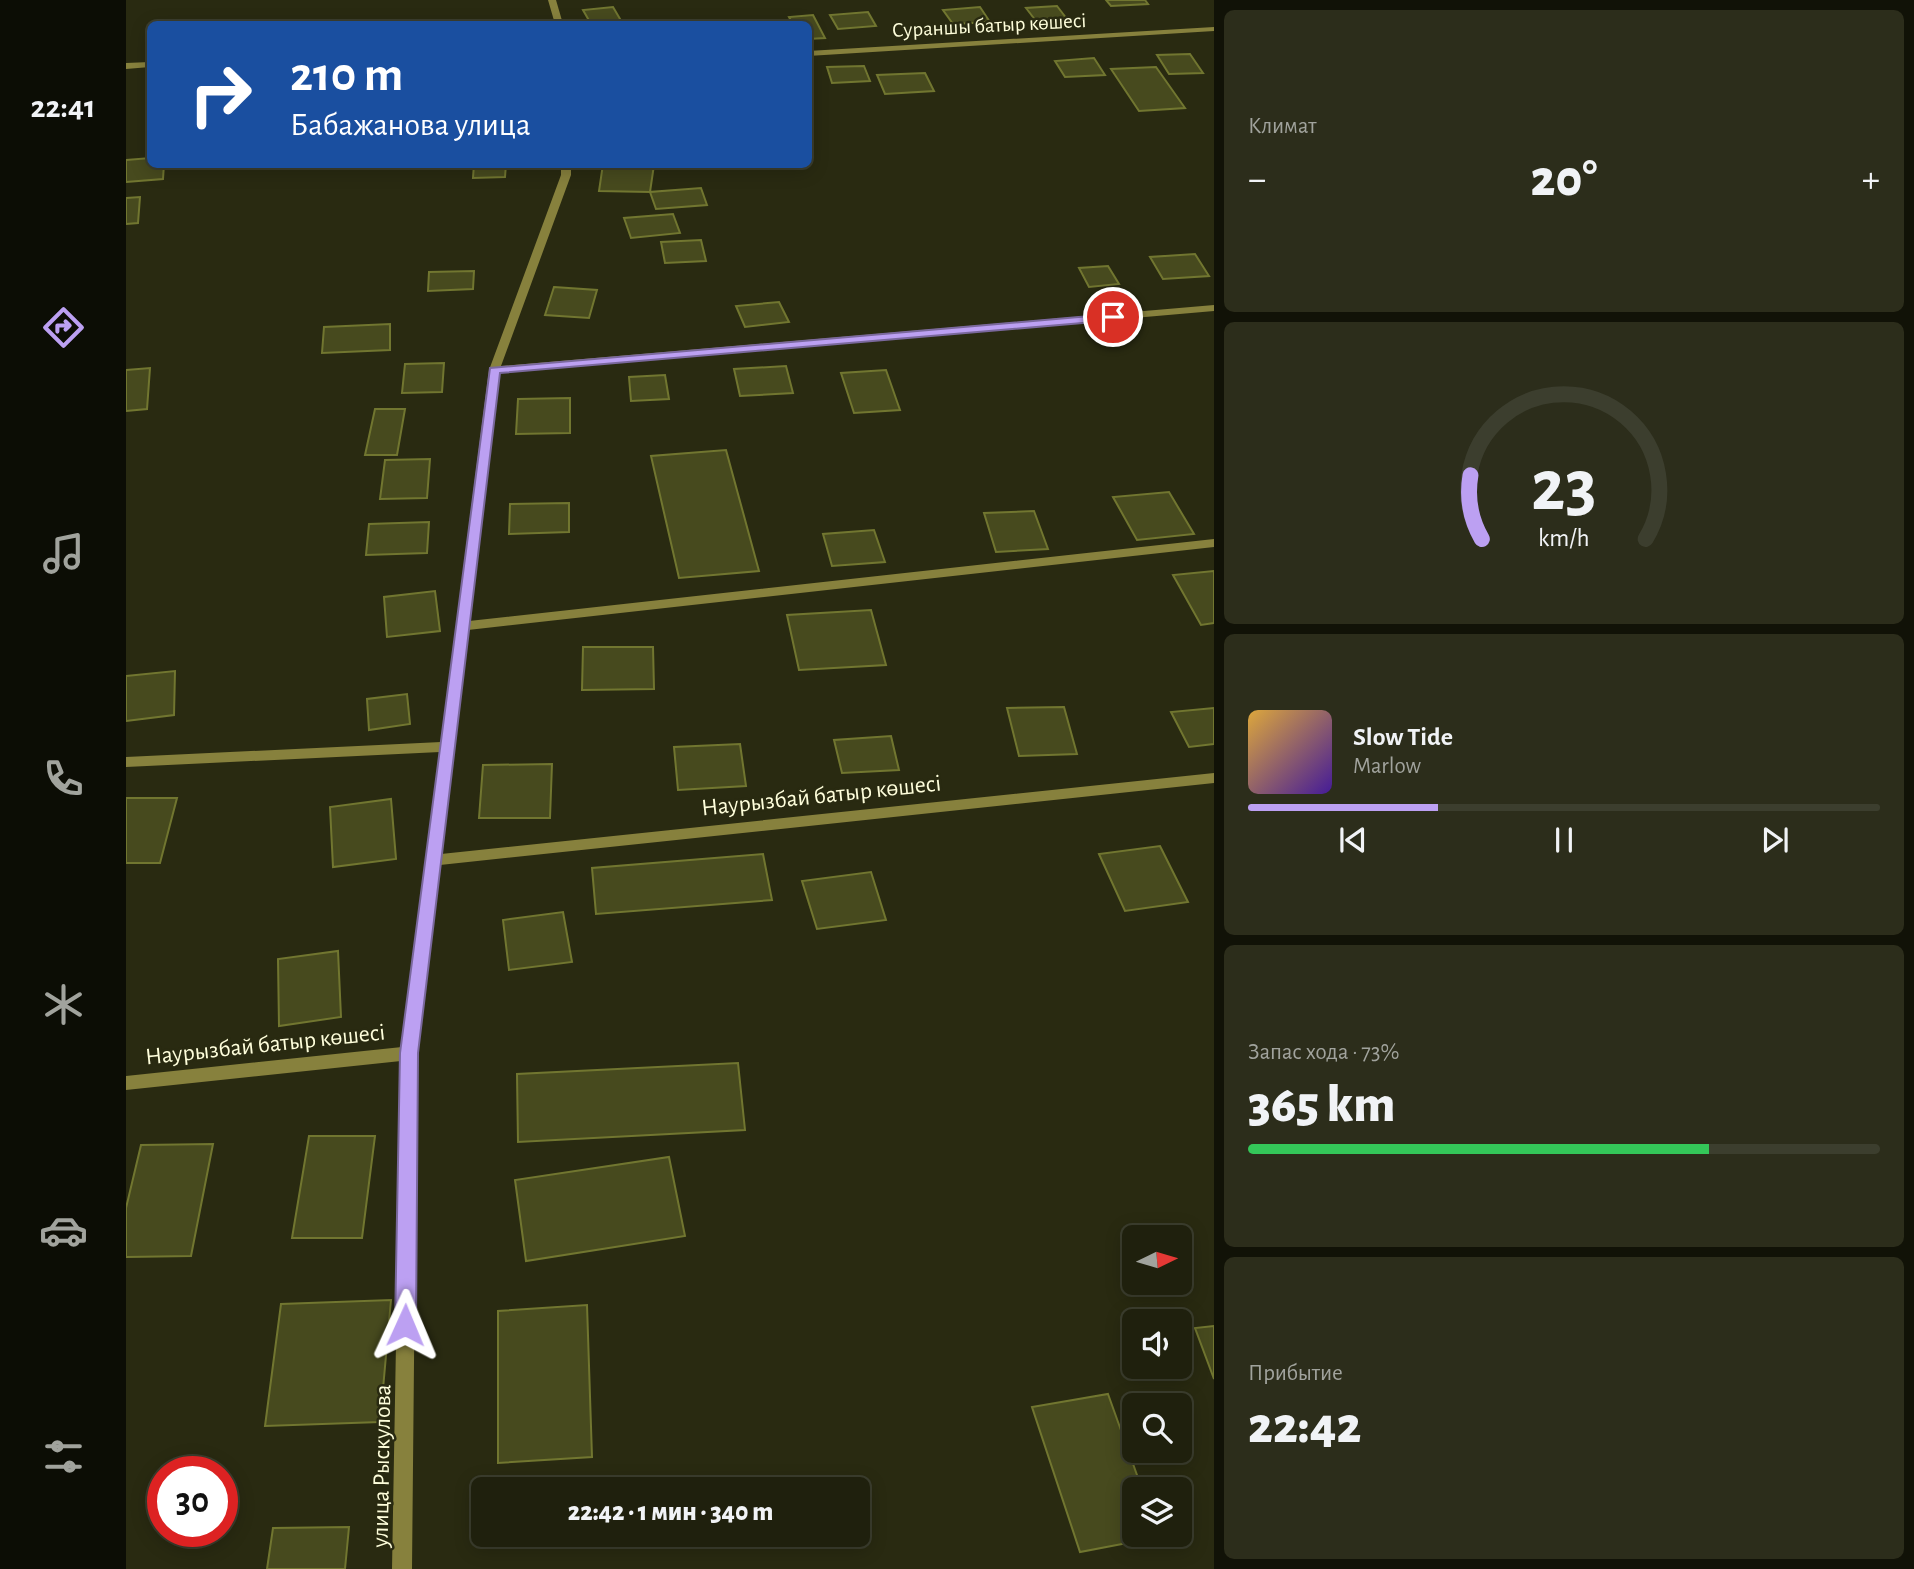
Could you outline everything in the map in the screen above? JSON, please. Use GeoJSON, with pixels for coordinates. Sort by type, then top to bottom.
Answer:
{"type":"FeatureCollection","features":[{"type":"Feature","properties":{"kind":"street"},"geometry":{"type":"LineString","coordinates":[[552,0],[558,21]]}},
{"type":"Feature","properties":{"kind":"street","name":"Сураншы батыр көшесі"},"geometry":{"type":"LineString","coordinates":[[812,54],[1214,29]]}},
{"type":"Feature","properties":{"kind":"street"},"geometry":{"type":"LineString","coordinates":[[126,66],[147,65]]}},
{"type":"Feature","properties":{"kind":"street","name":"улица Рыскулова"},"geometry":{"type":"LineString","coordinates":[[402,1569],[409,1053],[494,370],[566,175],[566,168]]}},
{"type":"Feature","properties":{"kind":"street"},"geometry":{"type":"LineString","coordinates":[[494,370],[1214,308]]}},
{"type":"Feature","properties":{"kind":"street"},"geometry":{"type":"LineString","coordinates":[[462,626],[1214,543]]}},
{"type":"Feature","properties":{"kind":"street"},"geometry":{"type":"LineString","coordinates":[[126,762],[447,747]]}},
{"type":"Feature","properties":{"kind":"street","name":"Наурызбай батыр көшесі"},"geometry":{"type":"LineString","coordinates":[[433,860],[1214,778]]}},
{"type":"Feature","properties":{"kind":"street","name":"Наурызбай батыр көшесі"},"geometry":{"type":"LineString","coordinates":[[126,1083],[409,1053]]}},
{"type":"Feature","properties":{"kind":"building"},"geometry":{"type":"Polygon","coordinates":[[[1106,0],[1145,0],[1148,4],[1111,6],[1106,0]]]}},
{"type":"Feature","properties":{"kind":"building"},"geometry":{"type":"Polygon","coordinates":[[[1057,6],[1067,19],[1036,21],[1026,8],[1057,6]]]}},
{"type":"Feature","properties":{"kind":"building"},"geometry":{"type":"Polygon","coordinates":[[[613,7],[621,21],[589,21],[583,10],[613,7]]]}},
{"type":"Feature","properties":{"kind":"building"},"geometry":{"type":"Polygon","coordinates":[[[980,7],[990,22],[953,24],[943,10],[980,7]]]}},
{"type":"Feature","properties":{"kind":"building"},"geometry":{"type":"Polygon","coordinates":[[[868,12],[876,26],[838,29],[830,15],[868,12]]]}},
{"type":"Feature","properties":{"kind":"building"},"geometry":{"type":"Polygon","coordinates":[[[813,15],[825,38],[812,39],[812,21],[791,21],[789,17],[813,15]]]}},
{"type":"Feature","properties":{"kind":"building"},"geometry":{"type":"Polygon","coordinates":[[[1190,54],[1203,73],[1169,74],[1157,55],[1190,54]]]}},
{"type":"Feature","properties":{"kind":"building"},"geometry":{"type":"Polygon","coordinates":[[[1094,58],[1105,75],[1065,77],[1055,61],[1094,58]]]}},
{"type":"Feature","properties":{"kind":"building"},"geometry":{"type":"Polygon","coordinates":[[[864,66],[870,81],[832,83],[827,67],[864,66]]]}},
{"type":"Feature","properties":{"kind":"building"},"geometry":{"type":"Polygon","coordinates":[[[1156,67],[1185,108],[1139,111],[1111,69],[1156,67]]]}},
{"type":"Feature","properties":{"kind":"building"},"geometry":{"type":"Polygon","coordinates":[[[925,73],[934,91],[885,94],[877,75],[925,73]]]}},
{"type":"Feature","properties":{"kind":"building"},"geometry":{"type":"Polygon","coordinates":[[[147,158],[147,168],[164,168],[163,179],[126,182],[126,160],[147,158]]]}},
{"type":"Feature","properties":{"kind":"building"},"geometry":{"type":"Polygon","coordinates":[[[474,168],[506,168],[505,177],[473,178],[474,168]]]}},
{"type":"Feature","properties":{"kind":"building"},"geometry":{"type":"Polygon","coordinates":[[[602,168],[654,168],[650,192],[599,191],[602,168]]]}},
{"type":"Feature","properties":{"kind":"building"},"geometry":{"type":"Polygon","coordinates":[[[701,188],[707,205],[656,209],[650,192],[701,188]]]}},
{"type":"Feature","properties":{"kind":"building"},"geometry":{"type":"Polygon","coordinates":[[[140,197],[138,223],[126,224],[126,198],[140,197]]]}},
{"type":"Feature","properties":{"kind":"building"},"geometry":{"type":"Polygon","coordinates":[[[673,214],[680,233],[631,238],[624,218],[673,214]]]}},
{"type":"Feature","properties":{"kind":"building"},"geometry":{"type":"Polygon","coordinates":[[[701,240],[706,261],[665,263],[661,242],[701,240]]]}},
{"type":"Feature","properties":{"kind":"building"},"geometry":{"type":"Polygon","coordinates":[[[1195,254],[1209,276],[1163,279],[1150,257],[1195,254]]]}},
{"type":"Feature","properties":{"kind":"building"},"geometry":{"type":"Polygon","coordinates":[[[1108,266],[1119,284],[1089,287],[1079,268],[1108,266]]]}},
{"type":"Feature","properties":{"kind":"building"},"geometry":{"type":"Polygon","coordinates":[[[474,271],[473,289],[428,291],[429,272],[474,271]]]}},
{"type":"Feature","properties":{"kind":"building"},"geometry":{"type":"Polygon","coordinates":[[[554,287],[597,290],[589,318],[545,315],[554,287]]]}},
{"type":"Feature","properties":{"kind":"building"},"geometry":{"type":"Polygon","coordinates":[[[779,302],[789,322],[745,327],[736,306],[779,302]]]}},
{"type":"Feature","properties":{"kind":"building"},"geometry":{"type":"Polygon","coordinates":[[[390,324],[390,350],[322,353],[324,327],[390,324]]]}},
{"type":"Feature","properties":{"kind":"building"},"geometry":{"type":"Polygon","coordinates":[[[444,363],[442,392],[402,393],[405,364],[444,363]]]}},
{"type":"Feature","properties":{"kind":"building"},"geometry":{"type":"Polygon","coordinates":[[[786,366],[793,393],[740,396],[734,369],[786,366]]]}},
{"type":"Feature","properties":{"kind":"building"},"geometry":{"type":"Polygon","coordinates":[[[150,368],[147,409],[126,411],[126,370],[150,368]]]}},
{"type":"Feature","properties":{"kind":"building"},"geometry":{"type":"Polygon","coordinates":[[[886,370],[900,410],[854,413],[841,373],[886,370]]]}},
{"type":"Feature","properties":{"kind":"building"},"geometry":{"type":"Polygon","coordinates":[[[665,375],[669,399],[631,401],[629,377],[665,375]]]}},
{"type":"Feature","properties":{"kind":"building"},"geometry":{"type":"Polygon","coordinates":[[[570,398],[570,433],[516,434],[518,399],[570,398]]]}},
{"type":"Feature","properties":{"kind":"building"},"geometry":{"type":"Polygon","coordinates":[[[375,409],[405,409],[397,455],[365,455],[375,409]]]}},
{"type":"Feature","properties":{"kind":"building"},"geometry":{"type":"Polygon","coordinates":[[[726,450],[759,571],[679,578],[651,456],[726,450]]]}},
{"type":"Feature","properties":{"kind":"building"},"geometry":{"type":"Polygon","coordinates":[[[430,459],[427,498],[380,499],[385,460],[430,459]]]}},
{"type":"Feature","properties":{"kind":"building"},"geometry":{"type":"Polygon","coordinates":[[[1169,492],[1194,534],[1137,540],[1113,497],[1169,492]]]}},
{"type":"Feature","properties":{"kind":"building"},"geometry":{"type":"Polygon","coordinates":[[[569,503],[569,532],[509,534],[510,504],[569,503]]]}},
{"type":"Feature","properties":{"kind":"building"},"geometry":{"type":"Polygon","coordinates":[[[1034,511],[1048,549],[996,552],[984,513],[1034,511]]]}},
{"type":"Feature","properties":{"kind":"building"},"geometry":{"type":"Polygon","coordinates":[[[429,522],[427,553],[366,555],[369,524],[429,522]]]}},
{"type":"Feature","properties":{"kind":"building"},"geometry":{"type":"Polygon","coordinates":[[[874,530],[885,562],[832,566],[823,534],[874,530]]]}},
{"type":"Feature","properties":{"kind":"building"},"geometry":{"type":"Polygon","coordinates":[[[1214,571],[1214,623],[1201,625],[1173,575],[1214,571]]]}},
{"type":"Feature","properties":{"kind":"building"},"geometry":{"type":"Polygon","coordinates":[[[435,591],[440,631],[387,637],[384,597],[435,591]]]}},
{"type":"Feature","properties":{"kind":"building"},"geometry":{"type":"Polygon","coordinates":[[[871,610],[886,665],[799,670],[787,615],[871,610]]]}},
{"type":"Feature","properties":{"kind":"building"},"geometry":{"type":"Polygon","coordinates":[[[583,647],[653,647],[654,689],[582,690],[583,647]]]}},
{"type":"Feature","properties":{"kind":"building"},"geometry":{"type":"Polygon","coordinates":[[[175,671],[174,715],[126,721],[126,676],[175,671]]]}},
{"type":"Feature","properties":{"kind":"building"},"geometry":{"type":"Polygon","coordinates":[[[407,694],[410,724],[369,730],[367,699],[407,694]]]}},
{"type":"Feature","properties":{"kind":"building"},"geometry":{"type":"Polygon","coordinates":[[[1064,707],[1077,754],[1019,756],[1007,708],[1064,707]]]}},
{"type":"Feature","properties":{"kind":"building"},"geometry":{"type":"Polygon","coordinates":[[[1214,708],[1214,744],[1189,747],[1171,712],[1214,708]]]}},
{"type":"Feature","properties":{"kind":"building"},"geometry":{"type":"Polygon","coordinates":[[[891,736],[899,770],[842,773],[834,740],[891,736]]]}},
{"type":"Feature","properties":{"kind":"building"},"geometry":{"type":"Polygon","coordinates":[[[740,744],[746,786],[678,790],[674,747],[740,744]]]}},
{"type":"Feature","properties":{"kind":"building"},"geometry":{"type":"Polygon","coordinates":[[[552,764],[550,818],[479,818],[483,765],[552,764]]]}},
{"type":"Feature","properties":{"kind":"building"},"geometry":{"type":"Polygon","coordinates":[[[126,798],[177,798],[160,863],[126,863],[126,798]]]}},
{"type":"Feature","properties":{"kind":"building"},"geometry":{"type":"Polygon","coordinates":[[[391,799],[396,859],[333,867],[330,807],[391,799]]]}},
{"type":"Feature","properties":{"kind":"building"},"geometry":{"type":"Polygon","coordinates":[[[1160,846],[1188,902],[1125,911],[1099,854],[1160,846]]]}},
{"type":"Feature","properties":{"kind":"building"},"geometry":{"type":"Polygon","coordinates":[[[763,854],[772,900],[596,914],[592,868],[763,854]]]}},
{"type":"Feature","properties":{"kind":"building"},"geometry":{"type":"Polygon","coordinates":[[[871,872],[886,920],[817,929],[802,881],[871,872]]]}},
{"type":"Feature","properties":{"kind":"building"},"geometry":{"type":"Polygon","coordinates":[[[563,912],[572,962],[509,970],[503,920],[563,912]]]}},
{"type":"Feature","properties":{"kind":"building"},"geometry":{"type":"Polygon","coordinates":[[[338,951],[341,1017],[279,1026],[278,959],[338,951]]]}},
{"type":"Feature","properties":{"kind":"building"},"geometry":{"type":"Polygon","coordinates":[[[738,1063],[745,1130],[518,1142],[517,1074],[738,1063]]]}},
{"type":"Feature","properties":{"kind":"building"},"geometry":{"type":"Polygon","coordinates":[[[309,1136],[375,1136],[362,1238],[292,1238],[309,1136]]]}},
{"type":"Feature","properties":{"kind":"building"},"geometry":{"type":"Polygon","coordinates":[[[213,1144],[191,1256],[126,1257],[126,1208],[141,1145],[213,1144]]]}},
{"type":"Feature","properties":{"kind":"building"},"geometry":{"type":"Polygon","coordinates":[[[669,1157],[685,1236],[526,1261],[515,1180],[669,1157]]]}},
{"type":"Feature","properties":{"kind":"building"},"geometry":{"type":"Polygon","coordinates":[[[391,1300],[380,1422],[265,1426],[281,1304],[391,1300]]]}},
{"type":"Feature","properties":{"kind":"building"},"geometry":{"type":"Polygon","coordinates":[[[587,1305],[592,1457],[498,1463],[498,1311],[587,1305]]]}},
{"type":"Feature","properties":{"kind":"building"},"geometry":{"type":"Polygon","coordinates":[[[1214,1326],[1214,1379],[1195,1328],[1214,1326]]]}},
{"type":"Feature","properties":{"kind":"building"},"geometry":{"type":"Polygon","coordinates":[[[1108,1394],[1122,1433],[1122,1463],[1133,1463],[1138,1477],[1122,1477],[1122,1544],[1080,1552],[1032,1407],[1108,1394]]]}},
{"type":"Feature","properties":{"kind":"building"},"geometry":{"type":"Polygon","coordinates":[[[349,1527],[345,1569],[267,1569],[273,1528],[349,1527]]]}},
{"type":"Feature","properties":{"kind":"route"},"geometry":{"type":"LineString","coordinates":[[405,1325],[409,1053],[494,370],[1113,317]]}}]}
